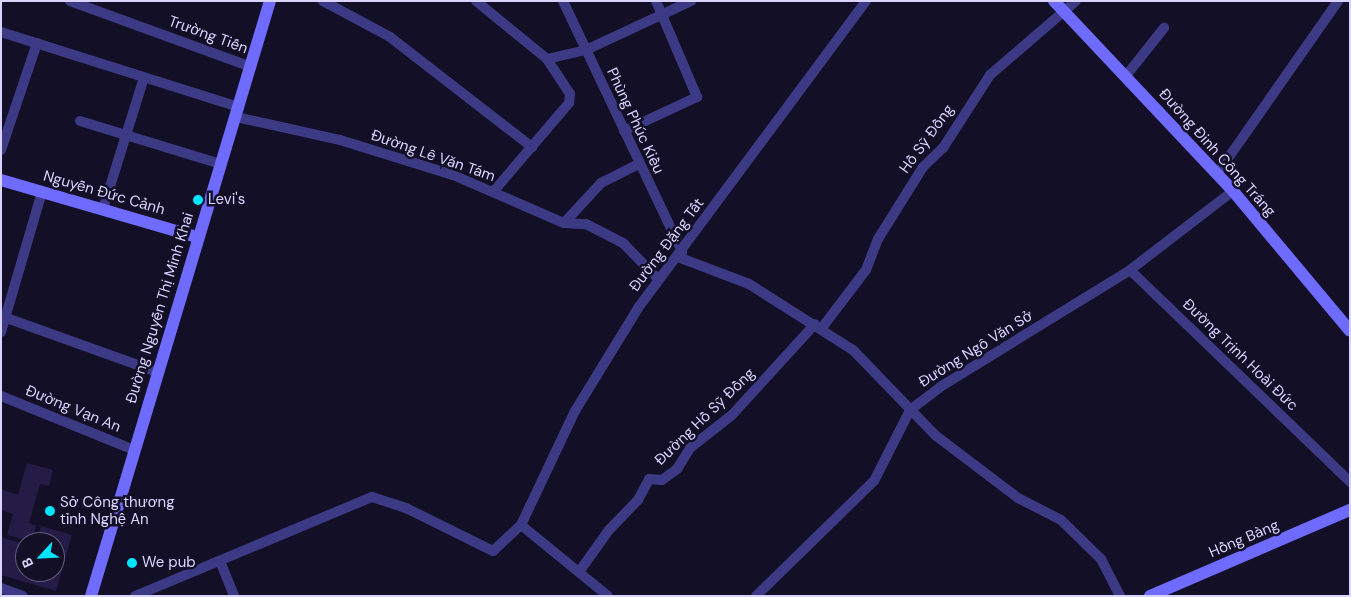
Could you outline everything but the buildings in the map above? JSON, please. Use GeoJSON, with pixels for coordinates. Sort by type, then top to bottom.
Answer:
{"type":"FeatureCollection","features":[{"type":"Feature","properties":{"kind":"street","name":"Trường Tiến"},"geometry":{"type":"LineString","coordinates":[[70,1],[94,5],[251,67]]}},
{"type":"Feature","properties":{"kind":"street","name":"Đường Nguyễn Thị Minh Khai"},"geometry":{"type":"LineString","coordinates":[[91,596],[197,236],[238,112],[270,1]]}},
{"type":"Feature","properties":{"kind":"street"},"geometry":{"type":"LineString","coordinates":[[323,1],[390,37],[532,147]]}},
{"type":"Feature","properties":{"kind":"street"},"geometry":{"type":"LineString","coordinates":[[476,1],[547,59],[570,94],[570,103],[493,192]]}},
{"type":"Feature","properties":{"kind":"street","name":"Phùng Phúc Kiều"},"geometry":{"type":"LineString","coordinates":[[563,1],[680,255]]}},
{"type":"Feature","properties":{"kind":"street"},"geometry":{"type":"LineString","coordinates":[[624,131],[697,97],[656,1]]}},
{"type":"Feature","properties":{"kind":"street"},"geometry":{"type":"LineString","coordinates":[[547,59],[586,50],[691,1]]}},
{"type":"Feature","properties":{"kind":"street","name":"Đường Đặng Tất"},"geometry":{"type":"LineString","coordinates":[[521,525],[575,411],[658,279],[680,255],[866,1]]}},
{"type":"Feature","properties":{"kind":"street","name":"Đường Đinh Công Tráng"},"geometry":{"type":"LineString","coordinates":[[1054,1],[1233,191],[1350,331]]}},
{"type":"Feature","properties":{"kind":"street","name":"Hồ Sỹ Đồng"},"geometry":{"type":"LineString","coordinates":[[818,327],[866,270],[878,238],[923,167],[943,148],[990,75],[1066,13],[1076,1]]}},
{"type":"Feature","properties":{"kind":"street"},"geometry":{"type":"LineString","coordinates":[[1217,174],[1338,1]]}},
{"type":"Feature","properties":{"kind":"street"},"geometry":{"type":"LineString","coordinates":[[1125,77],[1164,28]]}},
{"type":"Feature","properties":{"kind":"street","name":"Đường Lê Văn Tám"},"geometry":{"type":"LineString","coordinates":[[1,32],[144,77],[238,112],[340,140],[493,192],[564,223],[586,224],[623,243],[658,279]]}},
{"type":"Feature","properties":{"kind":"street"},"geometry":{"type":"LineString","coordinates":[[1,150],[37,43]]}},
{"type":"Feature","properties":{"kind":"street"},"geometry":{"type":"LineString","coordinates":[[103,209],[144,77]]}},
{"type":"Feature","properties":{"kind":"street"},"geometry":{"type":"LineString","coordinates":[[80,121],[221,164]]}},
{"type":"Feature","properties":{"kind":"street"},"geometry":{"type":"LineString","coordinates":[[564,223],[601,183],[637,165]]}},
{"type":"Feature","properties":{"kind":"street","name":"Nguyễn Đức Cảnh"},"geometry":{"type":"LineString","coordinates":[[1,180],[197,236]]}},
{"type":"Feature","properties":{"kind":"street","name":"Đường Ngô Văn Sở"},"geometry":{"type":"LineString","coordinates":[[756,596],[874,481],[910,410],[940,387],[1130,270],[1233,191]]}},
{"type":"Feature","properties":{"kind":"street"},"geometry":{"type":"LineString","coordinates":[[1,332],[3,316],[42,192]]}},
{"type":"Feature","properties":{"kind":"street"},"geometry":{"type":"LineString","coordinates":[[680,255],[749,284],[853,350],[910,410],[1018,498],[1061,520],[1101,559],[1120,596]]}},
{"type":"Feature","properties":{"kind":"street","name":"Đường Trịnh Hoài Đức"},"geometry":{"type":"LineString","coordinates":[[1130,270],[1350,482]]}},
{"type":"Feature","properties":{"kind":"street"},"geometry":{"type":"LineString","coordinates":[[3,316],[157,372]]}},
{"type":"Feature","properties":{"kind":"street","name":"Đường Hồ Sỹ Đồng"},"geometry":{"type":"LineString","coordinates":[[579,572],[649,479],[662,480],[677,469],[690,448],[732,415],[818,327]]}},
{"type":"Feature","properties":{"kind":"street","name":"Đường Vạn An"},"geometry":{"type":"LineString","coordinates":[[1,396],[134,450]]}},
{"type":"Feature","properties":{"kind":"street"},"geometry":{"type":"LineString","coordinates":[[135,596],[372,498],[406,508],[493,551],[521,525],[608,596]]}},
{"type":"Feature","properties":{"kind":"street","name":"Hồng Bàng"},"geometry":{"type":"LineString","coordinates":[[1150,596],[1350,510]]}},
{"type":"Feature","properties":{"kind":"street"},"geometry":{"type":"LineString","coordinates":[[220,561],[234,596]]}},
{"type":"Feature","properties":{"kind":"street"},"geometry":{"type":"LineString","coordinates":[[1,588],[23,596]]}},
{"type":"Feature","properties":{"kind":"place","name":"Levi's"},"geometry":{"type":"Point","coordinates":[198,200]}},
{"type":"Feature","properties":{"kind":"place","name":"Sở Công thương tỉnh Nghệ An"},"geometry":{"type":"Point","coordinates":[50,511]}},
{"type":"Feature","properties":{"kind":"place","name":"We pub"},"geometry":{"type":"Point","coordinates":[132,563]}}]}
